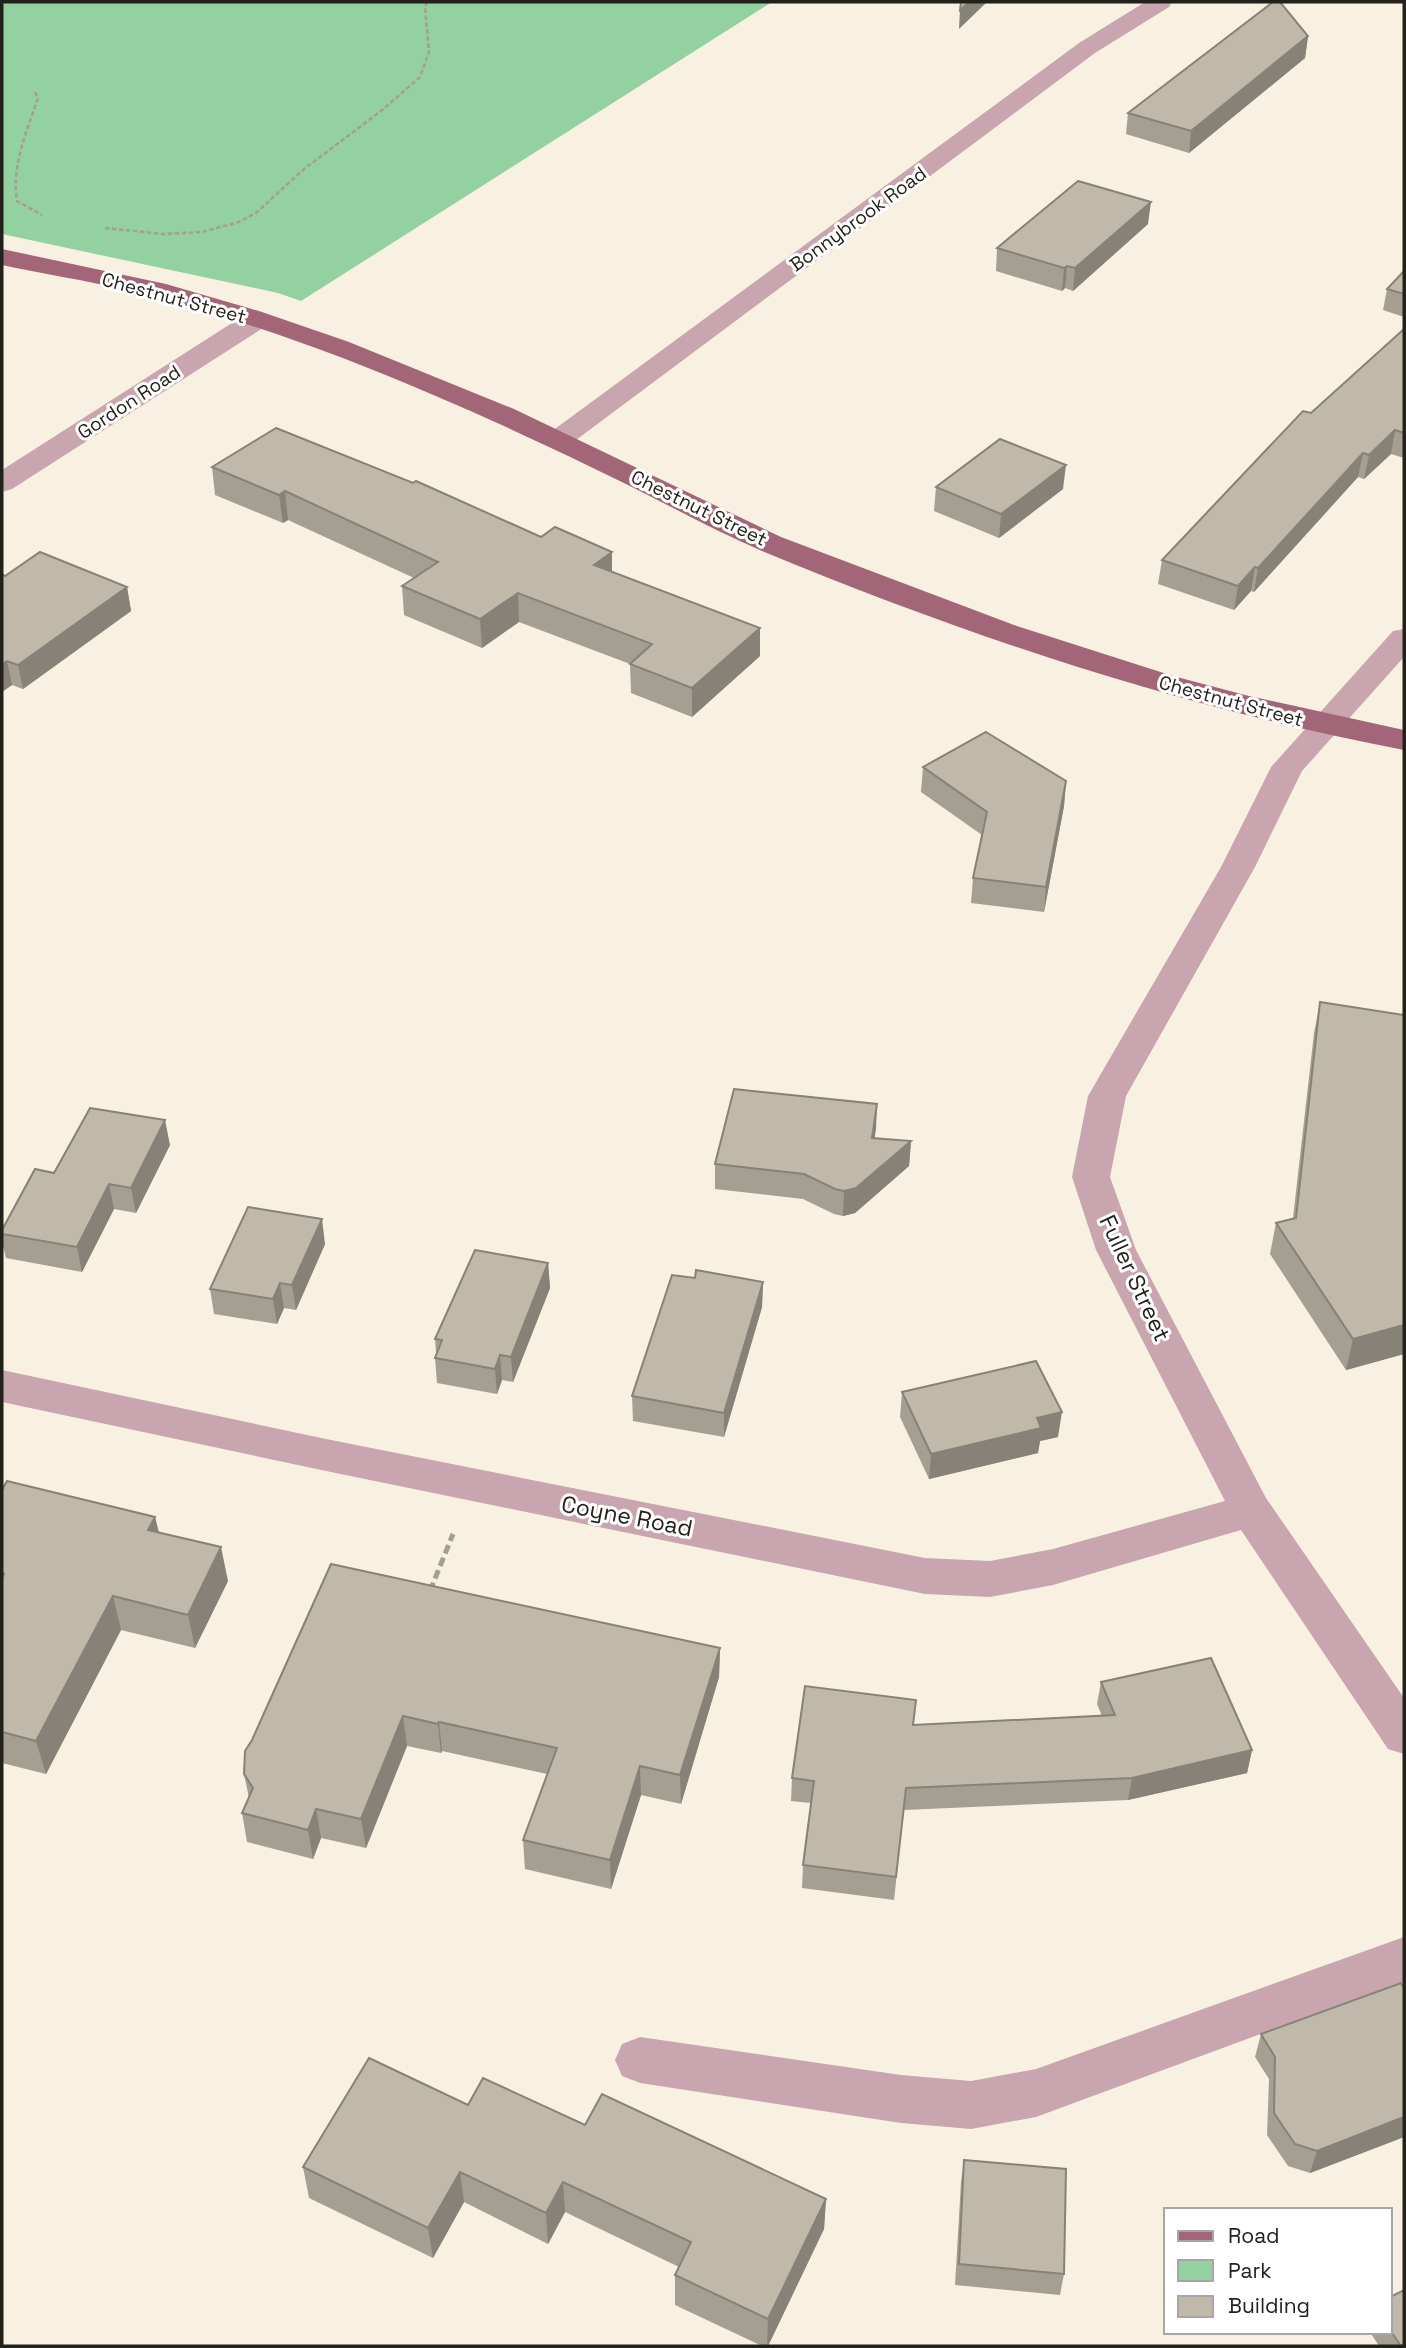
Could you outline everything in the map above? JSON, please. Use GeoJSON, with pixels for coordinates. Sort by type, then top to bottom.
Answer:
{"type":"FeatureCollection","features":[{"type":"Feature","properties":{"kind":"main road","name":"Chestnut Street"},"geometry":{"type":"LineString","coordinates":[[2,257],[128,283],[256,320],[370,359],[558,440],[765,541],[898,594],[1179,690],[1328,726],[1404,740]]}},
{"type":"Feature","properties":{"kind":"street","name":"Bonnybrook Road"},"geometry":{"type":"LineString","coordinates":[[558,440],[1087,48],[1161,2]]}},
{"type":"Feature","properties":{"kind":"street","name":"Gordon Road"},"geometry":{"type":"LineString","coordinates":[[2,483],[256,320]]}},
{"type":"Feature","properties":{"kind":"street","name":"Fuller Street"},"geometry":{"type":"LineString","coordinates":[[1404,638],[1328,726],[1288,767],[1238,867],[1107,1096],[1091,1177],[1116,1250],[1251,1510],[1404,1735]]}},
{"type":"Feature","properties":{"kind":"street","name":"Coyne Road"},"geometry":{"type":"LineString","coordinates":[[2,1386],[925,1576],[990,1578],[1053,1567],[1251,1510]]}},
{"type":"Feature","properties":{"kind":"street"},"geometry":{"type":"LineString","coordinates":[[640,2060],[901,2099],[971,2105],[1036,2093],[1404,1959]]}},
{"type":"Feature","properties":{"kind":"path"},"geometry":{"type":"LineString","coordinates":[[102,228],[152,234],[195,233],[235,224],[256,213],[302,170],[420,77],[426,69],[430,51],[425,7],[427,2]]}},
{"type":"Feature","properties":{"kind":"path"},"geometry":{"type":"LineString","coordinates":[[35,92],[38,98],[22,152],[14,193],[17,201],[33,213],[52,218]]}},
{"type":"Feature","properties":{"kind":"path"},"geometry":{"type":"LineString","coordinates":[[426,1601],[454,1530]]}},
{"type":"Feature","properties":{"kind":"green space"},"geometry":{"type":"Polygon","coordinates":[[[2,2],[772,2],[301,301],[278,293],[2,234],[2,2]]]}},
{"type":"Feature","properties":{"kind":"building"},"geometry":{"type":"Polygon","coordinates":[[[961,2],[969,2],[960,10],[961,2]]]}},
{"type":"Feature","properties":{"kind":"building"},"geometry":{"type":"Polygon","coordinates":[[[1273,2],[1280,2],[1308,36],[1191,131],[1128,113],[1273,2]]]}},
{"type":"Feature","properties":{"kind":"building"},"geometry":{"type":"Polygon","coordinates":[[[1078,181],[1151,202],[1075,268],[1064,268],[997,248],[1078,181]]]}},
{"type":"Feature","properties":{"kind":"building"},"geometry":{"type":"Polygon","coordinates":[[[1404,271],[1404,294],[1387,289],[1404,271]]]}},
{"type":"Feature","properties":{"kind":"building"},"geometry":{"type":"Polygon","coordinates":[[[1404,329],[1404,433],[1395,430],[1369,455],[1363,453],[1258,568],[1255,567],[1238,586],[1162,560],[1303,411],[1311,413],[1404,329]]]}},
{"type":"Feature","properties":{"kind":"building"},"geometry":{"type":"Polygon","coordinates":[[[276,428],[413,483],[416,481],[541,537],[555,527],[612,552],[594,565],[760,628],[692,688],[630,664],[652,644],[518,593],[480,619],[402,586],[438,562],[285,491],[279,495],[212,467],[276,428]]]}},
{"type":"Feature","properties":{"kind":"building"},"geometry":{"type":"Polygon","coordinates":[[[1000,439],[1066,465],[1001,514],[936,487],[1000,439]]]}},
{"type":"Feature","properties":{"kind":"building"},"geometry":{"type":"Polygon","coordinates":[[[40,552],[127,587],[18,665],[7,661],[2,664],[2,574],[5,576],[40,552]]]}},
{"type":"Feature","properties":{"kind":"building"},"geometry":{"type":"Polygon","coordinates":[[[986,732],[1066,781],[1046,887],[973,878],[987,812],[923,767],[986,732]]]}},
{"type":"Feature","properties":{"kind":"building"},"geometry":{"type":"Polygon","coordinates":[[[1320,1002],[1404,1015],[1404,1325],[1353,1339],[1276,1223],[1296,1218],[1320,1002]]]}},
{"type":"Feature","properties":{"kind":"building"},"geometry":{"type":"Polygon","coordinates":[[[734,1089],[877,1104],[872,1138],[911,1141],[856,1188],[844,1191],[804,1174],[715,1164],[734,1089]]]}},
{"type":"Feature","properties":{"kind":"building"},"geometry":{"type":"Polygon","coordinates":[[[90,1108],[165,1120],[131,1188],[109,1184],[77,1247],[2,1234],[35,1169],[54,1173],[90,1108]]]}},
{"type":"Feature","properties":{"kind":"building"},"geometry":{"type":"Polygon","coordinates":[[[248,1207],[322,1219],[292,1285],[280,1283],[273,1299],[210,1289],[248,1207]]]}},
{"type":"Feature","properties":{"kind":"building"},"geometry":{"type":"Polygon","coordinates":[[[475,1250],[548,1263],[511,1357],[500,1355],[495,1369],[435,1358],[442,1340],[435,1339],[475,1250]]]}},
{"type":"Feature","properties":{"kind":"building"},"geometry":{"type":"Polygon","coordinates":[[[696,1270],[763,1282],[724,1413],[632,1396],[672,1275],[695,1278],[696,1270]]]}},
{"type":"Feature","properties":{"kind":"building"},"geometry":{"type":"Polygon","coordinates":[[[1036,1361],[1062,1412],[1037,1418],[1041,1428],[931,1454],[902,1392],[1036,1361]]]}},
{"type":"Feature","properties":{"kind":"building"},"geometry":{"type":"Polygon","coordinates":[[[7,1481],[155,1517],[148,1530],[221,1547],[188,1615],[113,1596],[36,1741],[2,1732],[2,1490],[7,1481]]]}},
{"type":"Feature","properties":{"kind":"building"},"geometry":{"type":"Polygon","coordinates":[[[331,1564],[720,1648],[680,1775],[640,1766],[610,1860],[523,1840],[557,1748],[403,1716],[361,1819],[316,1809],[308,1830],[242,1813],[253,1788],[244,1774],[245,1751],[331,1564]]]}},
{"type":"Feature","properties":{"kind":"building"},"geometry":{"type":"Polygon","coordinates":[[[1211,1658],[1252,1750],[1132,1778],[906,1788],[896,1877],[803,1865],[814,1781],[792,1778],[805,1686],[916,1700],[913,1725],[1115,1715],[1101,1682],[1211,1658]]]}},
{"type":"Feature","properties":{"kind":"building"},"geometry":{"type":"Polygon","coordinates":[[[1401,1983],[1404,1988],[1404,2117],[1317,2151],[1295,2144],[1274,2113],[1275,2057],[1261,2034],[1401,1983]]]}},
{"type":"Feature","properties":{"kind":"building"},"geometry":{"type":"Polygon","coordinates":[[[369,2058],[468,2105],[483,2078],[585,2125],[602,2094],[826,2199],[768,2319],[675,2275],[691,2242],[563,2182],[546,2213],[460,2172],[428,2228],[303,2167],[369,2058]]]}},
{"type":"Feature","properties":{"kind":"building"},"geometry":{"type":"Polygon","coordinates":[[[964,2160],[1066,2169],[1064,2274],[959,2264],[964,2160]]]}},
{"type":"Feature","properties":{"kind":"building"},"geometry":{"type":"Polygon","coordinates":[[[1404,2290],[1404,2346],[1401,2346],[1392,2333],[1392,2296],[1404,2290]]]}}]}
